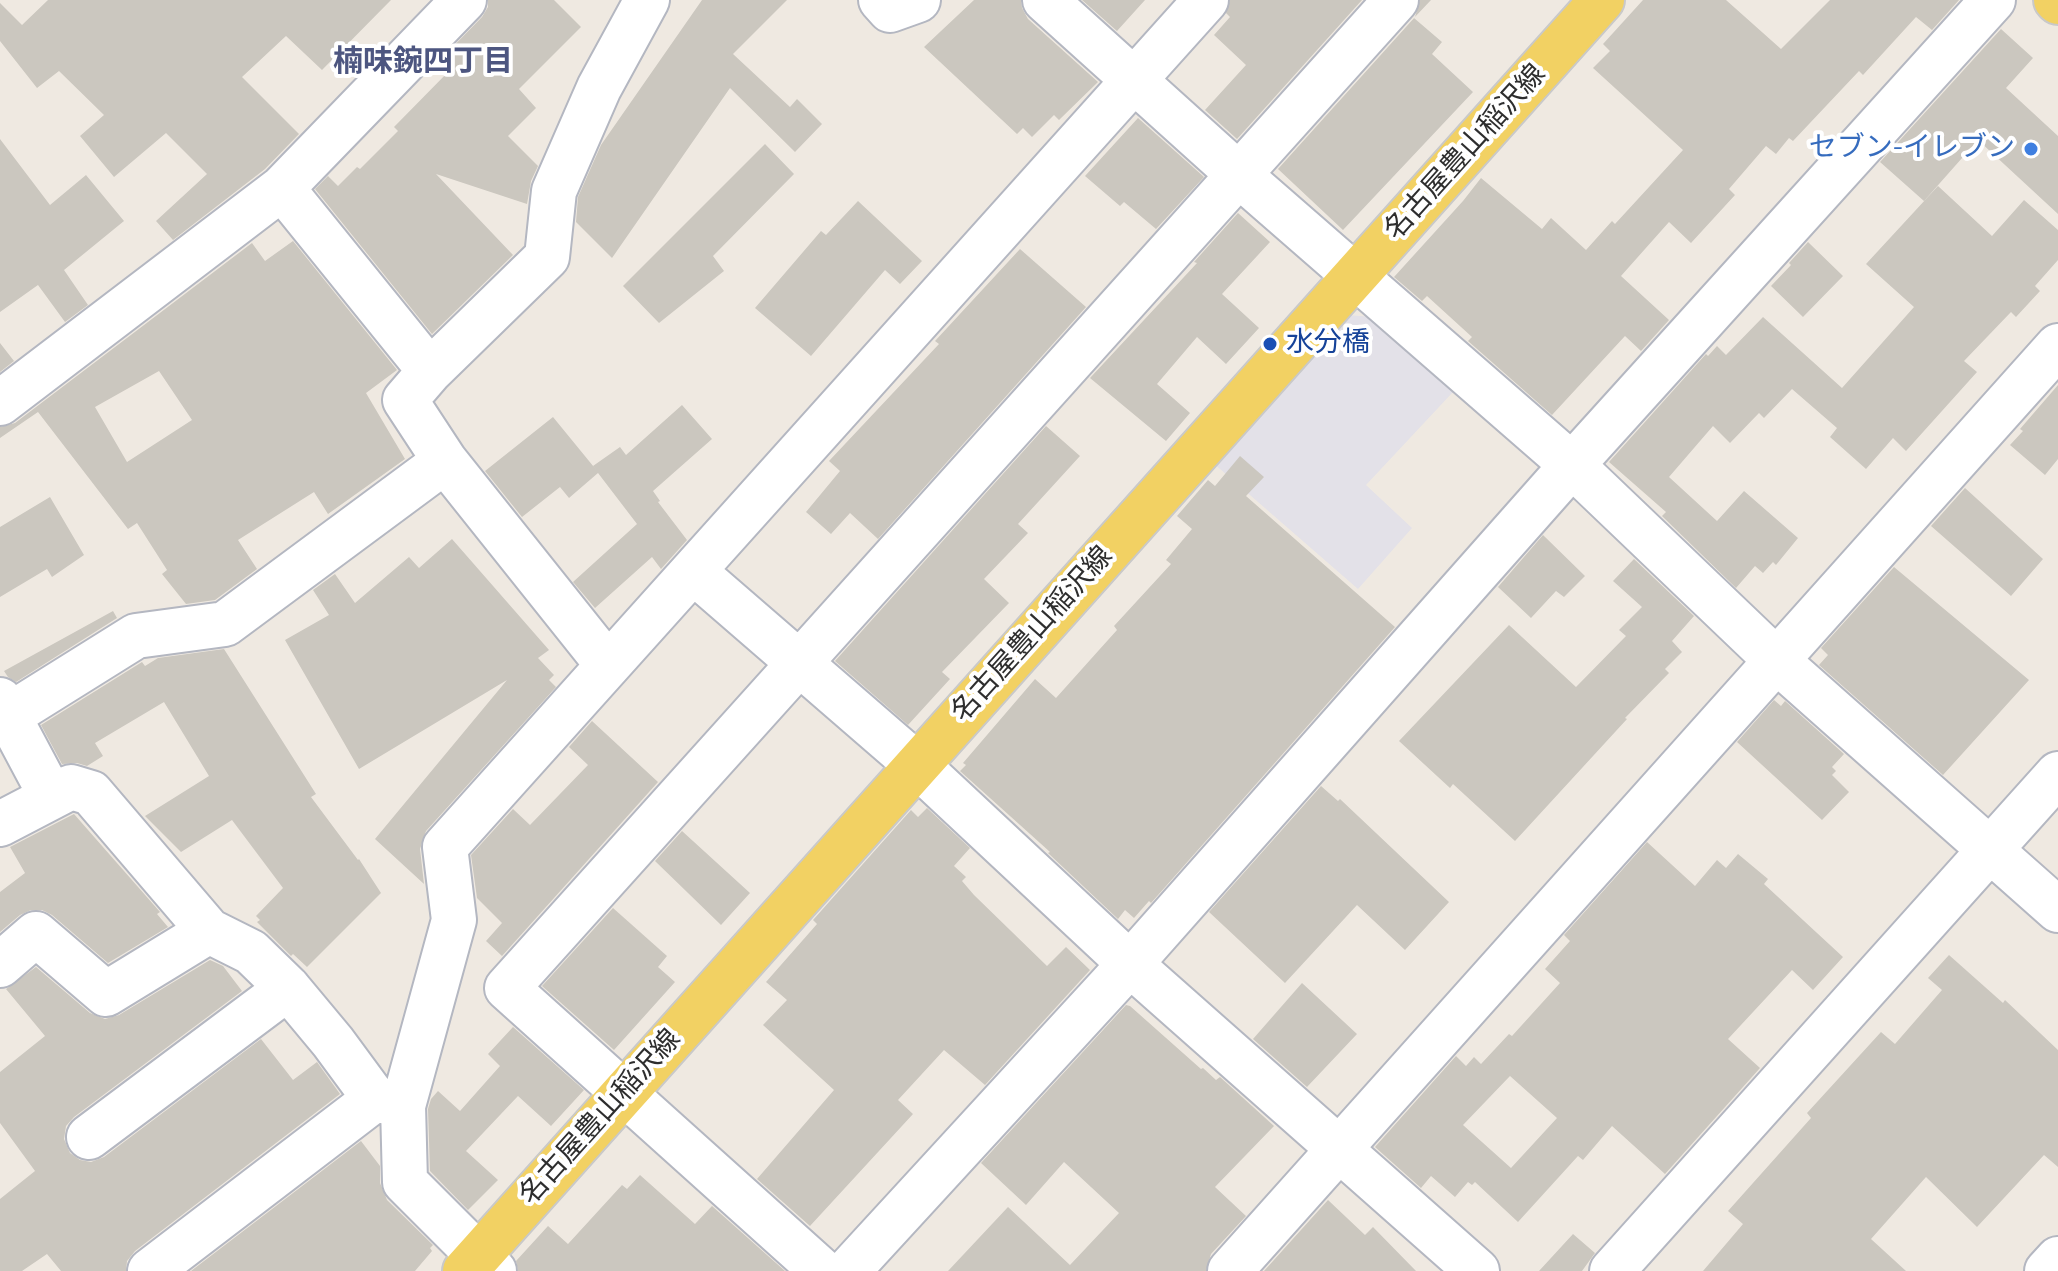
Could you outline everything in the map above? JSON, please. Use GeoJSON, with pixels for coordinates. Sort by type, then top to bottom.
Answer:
{"type":"FeatureCollection","features":[{"type":"Feature","properties":{"kind":"main road","name":"名古屋豊山稲沢線"},"geometry":{"type":"LineString","coordinates":[[479,1266],[623,1094],[1602,0]]}},
{"type":"Feature","properties":{"kind":"street"},"geometry":{"type":"LineString","coordinates":[[0,403],[282,188],[464,0]]}},
{"type":"Feature","properties":{"kind":"street"},"geometry":{"type":"LineString","coordinates":[[607,664],[445,461],[405,400],[430,371],[547,257],[554,191],[599,88],[647,0]]}},
{"type":"Feature","properties":{"kind":"street"},"geometry":{"type":"LineString","coordinates":[[881,0],[890,10],[918,0]]}},
{"type":"Feature","properties":{"kind":"street"},"geometry":{"type":"LineString","coordinates":[[1045,0],[1238,174],[1572,465],[1776,660],[2058,910]]}},
{"type":"Feature","properties":{"kind":"street"},"geometry":{"type":"LineString","coordinates":[[479,1266],[405,1182],[389,1103],[454,920],[445,847],[1206,0]]}},
{"type":"Feature","properties":{"kind":"street"},"geometry":{"type":"LineString","coordinates":[[822,1271],[507,988],[1396,0]]}},
{"type":"Feature","properties":{"kind":"street"},"geometry":{"type":"LineString","coordinates":[[848,1271],[1130,964],[1572,465],[1993,0]]}},
{"type":"Feature","properties":{"kind":"street"},"geometry":{"type":"LineString","coordinates":[[282,188],[430,371]]}},
{"type":"Feature","properties":{"kind":"street"},"geometry":{"type":"LineString","coordinates":[[1230,1271],[2058,346]]}},
{"type":"Feature","properties":{"kind":"street"},"geometry":{"type":"LineString","coordinates":[[51,796],[4,708],[136,636],[225,624],[445,461]]}},
{"type":"Feature","properties":{"kind":"street"},"geometry":{"type":"LineString","coordinates":[[693,571],[917,765],[1130,964],[1477,1271]]}},
{"type":"Feature","properties":{"kind":"street"},"geometry":{"type":"LineString","coordinates":[[1612,1271],[2058,774]]}},
{"type":"Feature","properties":{"kind":"street"},"geometry":{"type":"LineString","coordinates":[[0,824],[71,787],[91,793],[209,931],[251,952],[288,988],[389,1103]]}},
{"type":"Feature","properties":{"kind":"street"},"geometry":{"type":"LineString","coordinates":[[0,965],[36,934],[106,994],[209,931]]}},
{"type":"Feature","properties":{"kind":"street"},"geometry":{"type":"LineString","coordinates":[[89,1137],[288,988]]}},
{"type":"Feature","properties":{"kind":"street"},"geometry":{"type":"LineString","coordinates":[[150,1271],[389,1103]]}},
{"type":"Feature","properties":{"kind":"street"},"geometry":{"type":"LineString","coordinates":[[2047,1271],[2058,1259]]}},
{"type":"Feature","properties":{"kind":"shaded area"},"geometry":{"type":"Polygon","coordinates":[[[1347,315],[1373,317],[1453,392],[1366,485],[1412,528],[1358,589],[1212,462],[1347,315]]]}},
{"type":"Feature","properties":{"kind":"building"},"geometry":{"type":"Polygon","coordinates":[[[48,0],[391,0],[322,70],[286,36],[242,77],[299,134],[265,169],[173,240],[156,221],[207,174],[166,133],[114,177],[80,136],[104,115],[59,71],[37,88],[0,41],[0,3],[22,25],[48,0]]]}},
{"type":"Feature","properties":{"kind":"building"},"geometry":{"type":"Polygon","coordinates":[[[488,0],[554,0],[581,27],[519,89],[536,108],[508,136],[538,166],[531,181],[527,204],[436,174],[513,255],[432,334],[315,189],[328,176],[338,186],[398,131],[394,127],[451,69],[441,59],[482,17],[488,0]]]}},
{"type":"Feature","properties":{"kind":"building"},"geometry":{"type":"Polygon","coordinates":[[[702,0],[787,0],[733,54],[790,107],[797,99],[822,124],[795,152],[730,88],[612,258],[576,222],[578,197],[601,145],[702,0]]]}},
{"type":"Feature","properties":{"kind":"building"},"geometry":{"type":"Polygon","coordinates":[[[974,0],[1021,0],[1028,19],[1098,82],[1059,120],[1054,115],[1032,137],[1023,128],[1017,134],[924,47],[974,0]]]}},
{"type":"Feature","properties":{"kind":"building"},"geometry":{"type":"Polygon","coordinates":[[[1082,0],[1145,0],[1117,31],[1082,0]]]}},
{"type":"Feature","properties":{"kind":"building"},"geometry":{"type":"Polygon","coordinates":[[[1230,0],[1362,0],[1237,139],[1205,110],[1246,65],[1214,35],[1230,17],[1226,13],[1230,0]]]}},
{"type":"Feature","properties":{"kind":"building"},"geometry":{"type":"Polygon","coordinates":[[[1420,0],[1431,0],[1415,17],[1420,0]]]}},
{"type":"Feature","properties":{"kind":"building"},"geometry":{"type":"Polygon","coordinates":[[[1643,0],[1726,0],[1781,49],[1830,0],[1959,0],[1932,30],[1916,17],[1863,75],[1859,71],[1793,141],[1789,138],[1776,154],[1766,146],[1729,189],[1735,195],[1691,243],[1669,222],[1621,276],[1669,320],[1641,351],[1625,336],[1552,415],[1468,341],[1472,337],[1427,296],[1422,301],[1394,277],[1481,178],[1542,229],[1551,218],[1586,250],[1612,221],[1615,224],[1683,150],[1593,68],[1610,51],[1603,44],[1643,0]]]}},
{"type":"Feature","properties":{"kind":"building"},"geometry":{"type":"Polygon","coordinates":[[[1414,18],[1442,42],[1432,54],[1473,92],[1343,230],[1278,169],[1414,18]]]}},
{"type":"Feature","properties":{"kind":"building"},"geometry":{"type":"Polygon","coordinates":[[[2001,29],[2033,58],[2006,88],[2058,136],[2058,214],[1978,140],[1924,201],[1880,162],[2001,29]]]}},
{"type":"Feature","properties":{"kind":"building"},"geometry":{"type":"Polygon","coordinates":[[[1138,118],[1204,177],[1156,229],[1124,202],[1120,206],[1085,176],[1138,118]]]}},
{"type":"Feature","properties":{"kind":"building"},"geometry":{"type":"Polygon","coordinates":[[[0,139],[50,205],[86,175],[124,221],[64,270],[88,305],[65,322],[38,285],[0,312],[0,139]]]}},
{"type":"Feature","properties":{"kind":"building"},"geometry":{"type":"Polygon","coordinates":[[[765,144],[794,174],[713,256],[724,271],[659,323],[623,286],[765,144]]]}},
{"type":"Feature","properties":{"kind":"building"},"geometry":{"type":"Polygon","coordinates":[[[1938,186],[1992,236],[2024,200],[2058,230],[2058,260],[2035,286],[2040,291],[2016,317],[2011,312],[1964,361],[1977,372],[1906,451],[1893,438],[1866,469],[1830,437],[1837,428],[1792,389],[1764,418],[1759,413],[1730,443],[1713,426],[1669,477],[1717,521],[1744,491],[1798,538],[1776,565],[1773,562],[1763,573],[1755,566],[1736,588],[1662,516],[1666,512],[1609,462],[1706,354],[1708,356],[1717,346],[1726,355],[1763,317],[1842,388],[1914,307],[1866,264],[1938,186]]]}},
{"type":"Feature","properties":{"kind":"building"},"geometry":{"type":"Polygon","coordinates":[[[858,201],[922,261],[900,284],[885,270],[811,356],[755,308],[821,231],[826,235],[858,201]]]}},
{"type":"Feature","properties":{"kind":"building"},"geometry":{"type":"Polygon","coordinates":[[[1238,213],[1270,242],[1222,294],[1259,328],[1226,364],[1197,337],[1157,384],[1190,413],[1166,441],[1090,378],[1197,263],[1194,262],[1238,213]]]}},
{"type":"Feature","properties":{"kind":"building"},"geometry":{"type":"Polygon","coordinates":[[[293,241],[397,370],[366,393],[405,459],[328,514],[314,492],[238,540],[257,569],[215,600],[186,604],[162,574],[167,570],[137,523],[128,529],[38,412],[0,438],[0,427],[15,423],[252,243],[265,261],[293,241]],[[159,371],[95,407],[127,462],[192,420],[159,371]]]}},
{"type":"Feature","properties":{"kind":"building"},"geometry":{"type":"Polygon","coordinates":[[[1808,242],[1843,276],[1803,317],[1771,286],[1808,242]]]}},
{"type":"Feature","properties":{"kind":"building"},"geometry":{"type":"Polygon","coordinates":[[[1020,249],[1086,307],[878,539],[850,513],[831,534],[806,512],[840,471],[829,461],[939,344],[935,341],[1020,249]]]}},
{"type":"Feature","properties":{"kind":"building"},"geometry":{"type":"Polygon","coordinates":[[[0,343],[14,361],[0,372],[0,343]]]}},
{"type":"Feature","properties":{"kind":"building"},"geometry":{"type":"Polygon","coordinates":[[[2058,385],[2058,459],[2045,475],[2010,445],[2058,385]]]}},
{"type":"Feature","properties":{"kind":"building"},"geometry":{"type":"Polygon","coordinates":[[[682,405],[712,439],[653,491],[687,540],[661,569],[652,557],[595,608],[573,582],[637,524],[598,473],[569,498],[560,487],[522,517],[485,471],[553,417],[593,466],[620,447],[626,455],[682,405]]]}},
{"type":"Feature","properties":{"kind":"building"},"geometry":{"type":"Polygon","coordinates":[[[1046,426],[1080,456],[1018,524],[1028,533],[984,579],[1009,603],[942,672],[950,679],[908,725],[835,661],[1046,426]]]}},
{"type":"Feature","properties":{"kind":"building"},"geometry":{"type":"Polygon","coordinates":[[[1240,456],[1264,477],[1246,496],[1395,627],[1151,903],[1149,901],[1134,918],[1125,910],[1118,919],[1050,852],[960,771],[966,765],[963,763],[1035,679],[1056,698],[1117,630],[1114,626],[1171,564],[1166,560],[1192,529],[1177,516],[1208,480],[1215,486],[1240,456]]]}},
{"type":"Feature","properties":{"kind":"building"},"geometry":{"type":"Polygon","coordinates":[[[1965,488],[2043,559],[2011,596],[1931,526],[1965,488]]]}},
{"type":"Feature","properties":{"kind":"building"},"geometry":{"type":"Polygon","coordinates":[[[50,497],[84,555],[52,577],[47,569],[0,597],[0,527],[50,497]]]}},
{"type":"Feature","properties":{"kind":"building"},"geometry":{"type":"Polygon","coordinates":[[[1543,535],[1585,576],[1564,597],[1556,591],[1531,618],[1498,587],[1543,535]]]}},
{"type":"Feature","properties":{"kind":"building"},"geometry":{"type":"Polygon","coordinates":[[[452,539],[549,650],[538,658],[554,675],[549,680],[556,687],[426,831],[420,849],[424,884],[375,839],[507,680],[359,769],[285,640],[329,615],[313,590],[335,574],[355,603],[409,557],[419,568],[452,539]]]}},
{"type":"Feature","properties":{"kind":"building"},"geometry":{"type":"Polygon","coordinates":[[[1634,559],[1694,616],[1672,641],[1682,652],[1665,669],[1669,673],[1515,841],[1453,784],[1450,788],[1399,741],[1509,625],[1576,687],[1626,636],[1619,630],[1642,607],[1613,581],[1634,559]]]}},
{"type":"Feature","properties":{"kind":"building"},"geometry":{"type":"Polygon","coordinates":[[[1894,567],[2029,680],[1943,775],[1819,665],[1828,655],[1821,648],[1894,567]]]}},
{"type":"Feature","properties":{"kind":"building"},"geometry":{"type":"Polygon","coordinates":[[[113,611],[117,618],[16,682],[4,671],[113,611]]]}},
{"type":"Feature","properties":{"kind":"building"},"geometry":{"type":"Polygon","coordinates":[[[224,649],[316,794],[311,797],[381,893],[307,967],[293,954],[291,956],[257,922],[260,920],[256,916],[283,888],[232,820],[181,852],[145,816],[209,776],[164,702],[95,743],[103,756],[87,766],[62,764],[41,725],[142,662],[145,666],[158,658],[224,649]]]}},
{"type":"Feature","properties":{"kind":"building"},"geometry":{"type":"Polygon","coordinates":[[[1774,700],[1781,706],[1785,701],[1844,754],[1832,767],[1836,771],[1832,775],[1849,792],[1822,820],[1737,742],[1774,700]]]}},
{"type":"Feature","properties":{"kind":"building"},"geometry":{"type":"Polygon","coordinates":[[[592,721],[658,782],[502,956],[486,941],[502,923],[477,898],[471,855],[513,809],[530,825],[588,765],[569,747],[592,721]]]}},
{"type":"Feature","properties":{"kind":"building"},"geometry":{"type":"Polygon","coordinates":[[[1321,786],[1338,801],[1340,799],[1449,902],[1405,950],[1357,905],[1285,983],[1209,912],[1321,786]]]}},
{"type":"Feature","properties":{"kind":"building"},"geometry":{"type":"Polygon","coordinates":[[[927,808],[970,848],[954,866],[966,877],[962,881],[974,895],[1047,966],[1066,947],[1090,970],[985,1085],[944,1050],[898,1100],[913,1114],[810,1226],[757,1179],[834,1090],[763,1025],[787,1000],[766,982],[817,924],[813,920],[911,810],[918,817],[927,808]]]}},
{"type":"Feature","properties":{"kind":"building"},"geometry":{"type":"Polygon","coordinates":[[[74,814],[160,912],[157,914],[168,927],[108,963],[42,910],[31,910],[20,915],[0,932],[0,892],[25,873],[10,847],[74,814]]]}},
{"type":"Feature","properties":{"kind":"building"},"geometry":{"type":"Polygon","coordinates":[[[682,831],[750,893],[721,925],[655,861],[682,831]]]}},
{"type":"Feature","properties":{"kind":"building"},"geometry":{"type":"Polygon","coordinates":[[[1647,842],[1695,886],[1717,860],[1726,868],[1738,854],[1768,879],[1764,884],[1843,957],[1813,990],[1792,970],[1728,1039],[1760,1068],[1665,1174],[1612,1126],[1583,1160],[1578,1156],[1518,1222],[1475,1182],[1472,1185],[1468,1182],[1455,1197],[1431,1176],[1421,1188],[1375,1147],[1456,1056],[1466,1066],[1474,1057],[1481,1064],[1509,1034],[1512,1036],[1560,983],[1545,969],[1570,941],[1564,935],[1647,842]],[[1510,1076],[1463,1125],[1511,1168],[1557,1118],[1510,1076]]]}},
{"type":"Feature","properties":{"kind":"building"},"geometry":{"type":"Polygon","coordinates":[[[613,908],[667,956],[658,967],[675,982],[614,1050],[542,986],[613,908]]]}},
{"type":"Feature","properties":{"kind":"building"},"geometry":{"type":"Polygon","coordinates":[[[1949,955],[2003,1003],[2005,1000],[2058,1050],[2058,1167],[2044,1155],[1977,1227],[1926,1177],[1871,1239],[1906,1271],[1703,1271],[1743,1224],[1728,1211],[1811,1118],[1807,1113],[1881,1032],[1895,1044],[1942,990],[1928,978],[1949,955]]]}},
{"type":"Feature","properties":{"kind":"building"},"geometry":{"type":"Polygon","coordinates":[[[210,960],[223,966],[242,991],[74,1117],[66,1126],[64,1139],[70,1153],[80,1160],[91,1162],[104,1157],[261,1039],[293,1080],[317,1062],[340,1094],[135,1251],[127,1261],[126,1271],[61,1271],[47,1254],[22,1271],[0,1271],[0,1199],[35,1171],[0,1123],[0,1072],[45,1036],[6,989],[36,967],[90,1013],[105,1019],[119,1015],[210,960]]]}},
{"type":"Feature","properties":{"kind":"building"},"geometry":{"type":"Polygon","coordinates":[[[1302,983],[1357,1034],[1307,1087],[1253,1039],[1302,983]]]}},
{"type":"Feature","properties":{"kind":"building"},"geometry":{"type":"Polygon","coordinates":[[[1126,1005],[1201,1069],[1216,1080],[1220,1077],[1274,1126],[1215,1187],[1246,1216],[1211,1254],[1206,1271],[948,1271],[1008,1207],[1070,1265],[1119,1213],[1064,1162],[1026,1205],[981,1163],[1126,1005]]]}},
{"type":"Feature","properties":{"kind":"building"},"geometry":{"type":"Polygon","coordinates":[[[513,1027],[584,1090],[551,1126],[518,1096],[466,1151],[498,1180],[468,1210],[430,1171],[428,1109],[438,1091],[460,1111],[500,1066],[488,1054],[513,1027]]]}},
{"type":"Feature","properties":{"kind":"building"},"geometry":{"type":"Polygon","coordinates":[[[361,1141],[380,1166],[380,1183],[387,1200],[433,1245],[430,1248],[432,1251],[415,1271],[191,1271],[361,1141]]]}},
{"type":"Feature","properties":{"kind":"building"},"geometry":{"type":"Polygon","coordinates":[[[640,1175],[695,1224],[712,1206],[785,1271],[518,1271],[516,1261],[548,1226],[568,1244],[622,1185],[627,1189],[640,1175]]]}},
{"type":"Feature","properties":{"kind":"building"},"geometry":{"type":"Polygon","coordinates":[[[1328,1200],[1365,1235],[1373,1227],[1416,1271],[1264,1271],[1328,1200]]]}},
{"type":"Feature","properties":{"kind":"building"},"geometry":{"type":"Polygon","coordinates":[[[1573,1234],[1595,1253],[1582,1271],[1539,1271],[1573,1234]]]}},
{"type":"Feature","properties":{"kind":"place","name":"セブン-イレブン"},"geometry":{"type":"Point","coordinates":[2031,149]}},
{"type":"Feature","properties":{"kind":"place","name":"水分橋"},"geometry":{"type":"Point","coordinates":[1270,344]}},
{"type":"Feature","properties":{"kind":"district","name":"楠味鋺四丁目"},"geometry":{"type":"Point","coordinates":[423,63]}}]}
